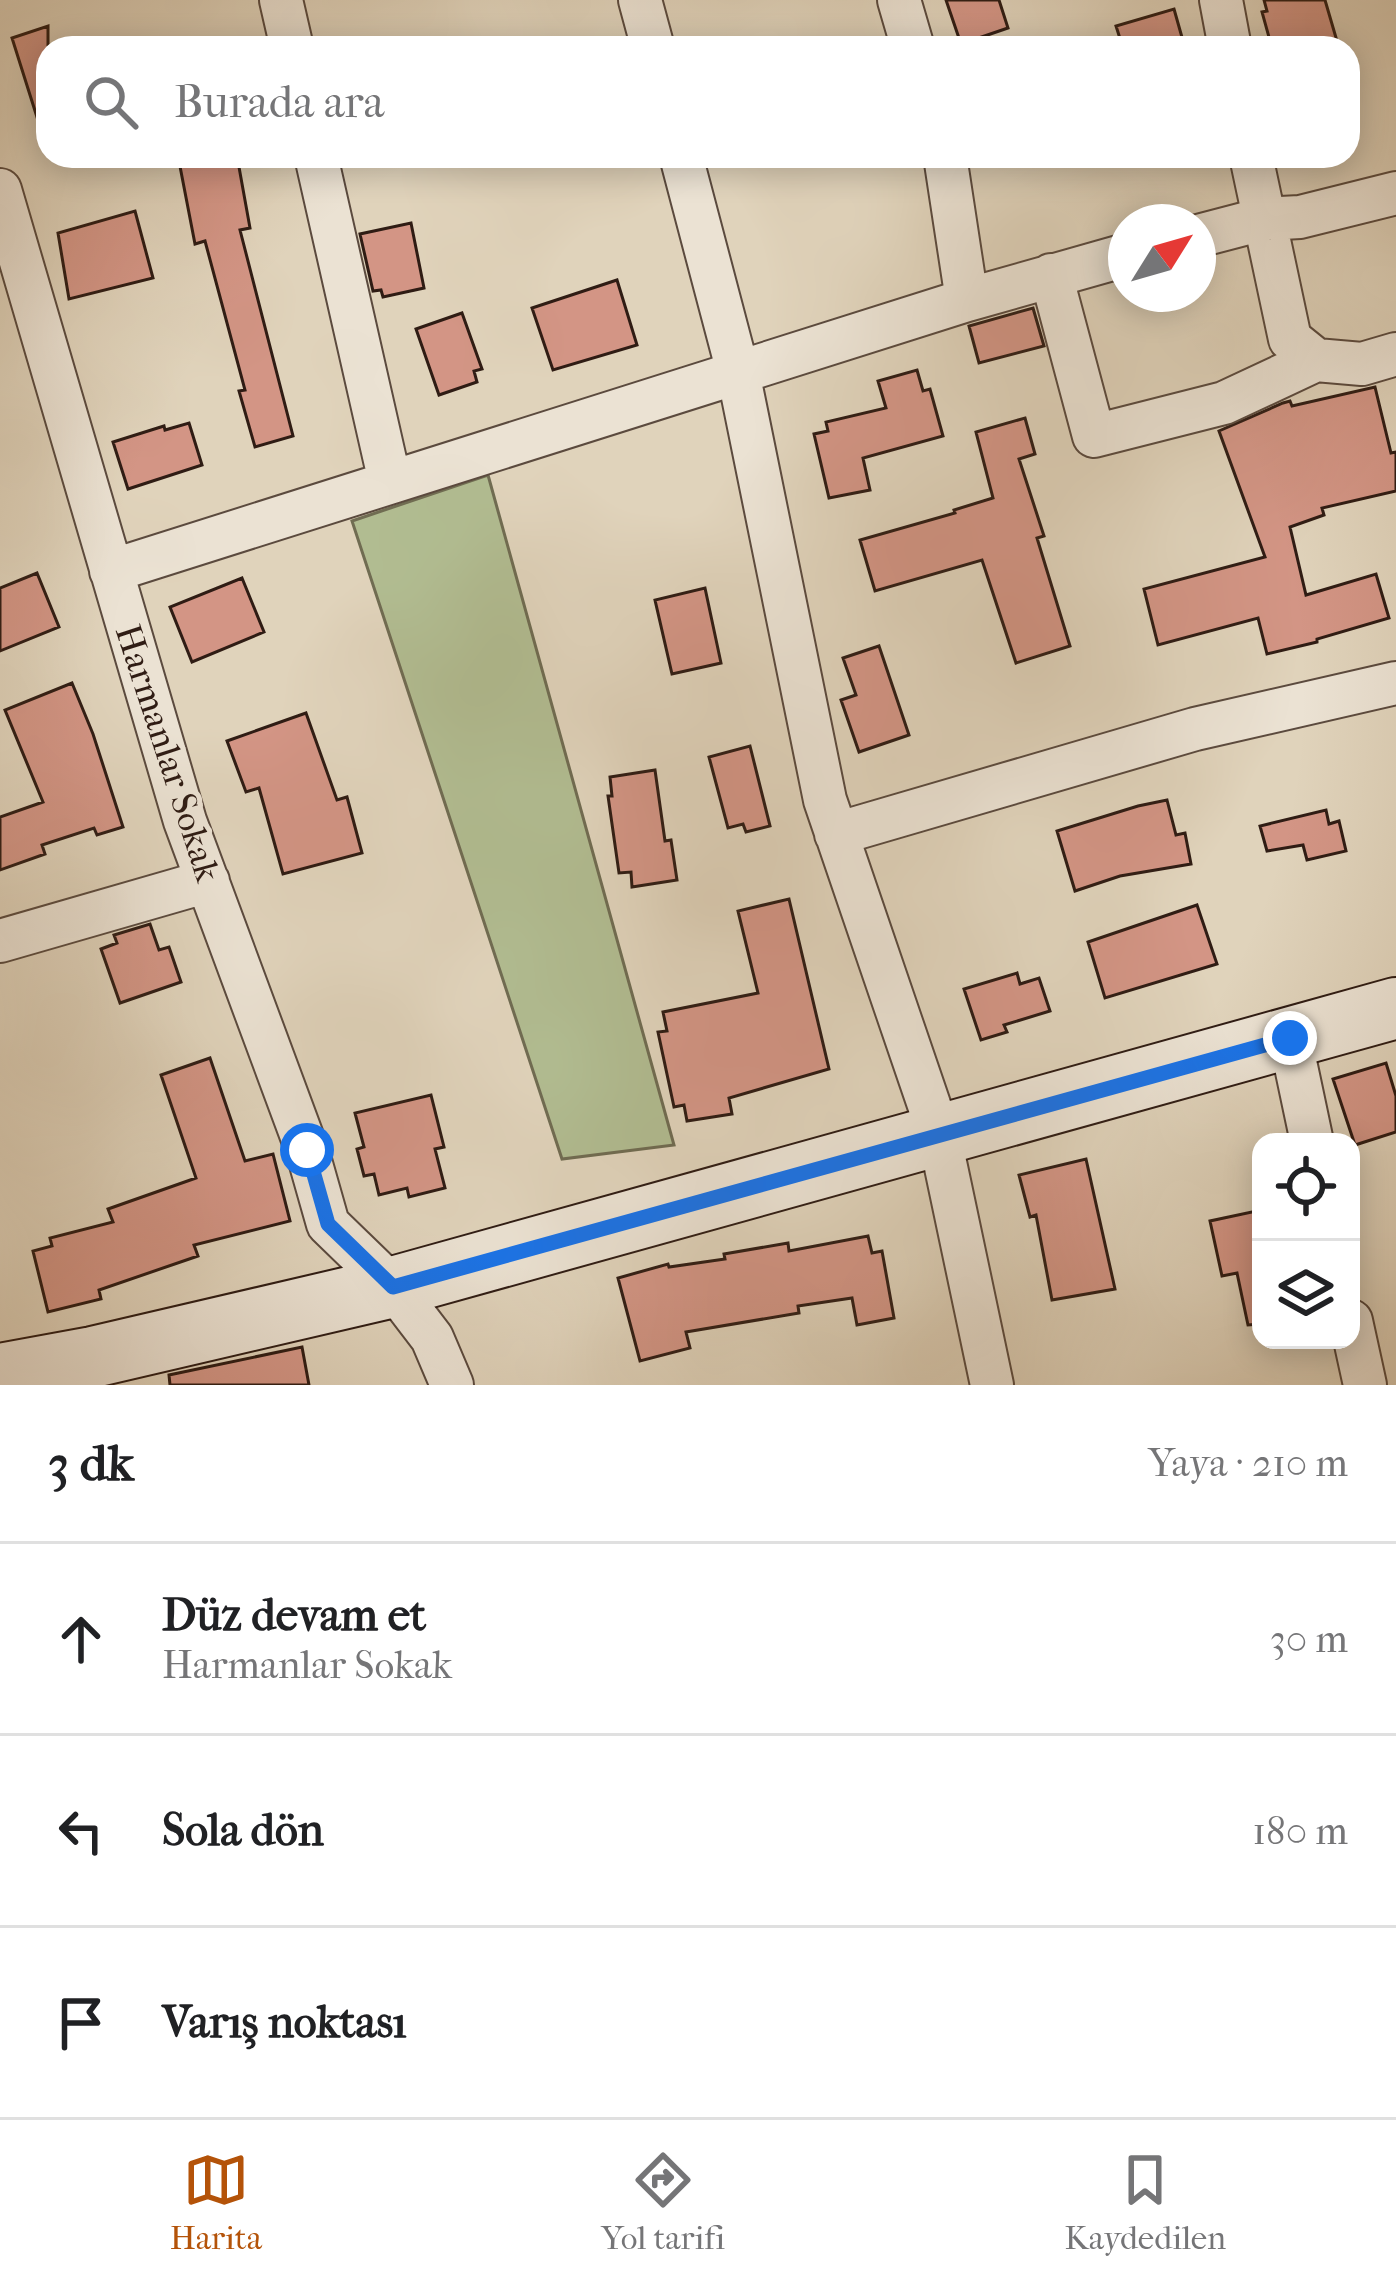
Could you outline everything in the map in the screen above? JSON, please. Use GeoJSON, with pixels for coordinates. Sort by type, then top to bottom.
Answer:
{"type":"FeatureCollection","features":[{"type":"Feature","properties":{"kind":"street"},"geometry":{"type":"LineString","coordinates":[[281,0],[289,36]]}},
{"type":"Feature","properties":{"kind":"street"},"geometry":{"type":"LineString","coordinates":[[640,0],[649,36]]}},
{"type":"Feature","properties":{"kind":"street"},"geometry":{"type":"LineString","coordinates":[[899,0],[910,36]]}},
{"type":"Feature","properties":{"kind":"street"},"geometry":{"type":"LineString","coordinates":[[1221,0],[1228,36]]}},
{"type":"Feature","properties":{"kind":"street"},"geometry":{"type":"LineString","coordinates":[[319,168],[389,482]]}},
{"type":"Feature","properties":{"kind":"street"},"geometry":{"type":"LineString","coordinates":[[684,168],[738,372],[825,800],[939,1134],[992,1385]]}},
{"type":"Feature","properties":{"kind":"street"},"geometry":{"type":"LineString","coordinates":[[947,168],[967,300]]}},
{"type":"Feature","properties":{"kind":"street"},"geometry":{"type":"LineString","coordinates":[[1253,168],[1290,339],[1316,360]]}},
{"type":"Feature","properties":{"kind":"street","name":"Harmanlar Sokak"},"geometry":{"type":"LineString","coordinates":[[0,190],[10,258],[185,820],[307,1150],[328,1224],[393,1287],[432,1338],[452,1385]]}},
{"type":"Feature","properties":{"kind":"street"},"geometry":{"type":"LineString","coordinates":[[1216,231],[1396,193]]}},
{"type":"Feature","properties":{"kind":"street"},"geometry":{"type":"LineString","coordinates":[[111,571],[967,300],[1108,260]]}},
{"type":"Feature","properties":{"kind":"street"},"geometry":{"type":"LineString","coordinates":[[1051,275],[1094,436],[1224,403],[1316,360],[1363,364],[1396,354]]}},
{"type":"Feature","properties":{"kind":"street"},"geometry":{"type":"LineString","coordinates":[[836,834],[1196,730],[1396,683]]}},
{"type":"Feature","properties":{"kind":"street"},"geometry":{"type":"LineString","coordinates":[[0,941],[208,881]]}},
{"type":"Feature","properties":{"kind":"street"},"geometry":{"type":"LineString","coordinates":[[0,1374],[393,1287],[1396,1008]]}},
{"type":"Feature","properties":{"kind":"street"},"geometry":{"type":"LineString","coordinates":[[1290,1038],[1310,1133]]}},
{"type":"Feature","properties":{"kind":"street"},"geometry":{"type":"LineString","coordinates":[[1357,1349],[1365,1385]]}},
{"type":"Feature","properties":{"kind":"green space"},"geometry":{"type":"Polygon","coordinates":[[[488,475],[674,1145],[562,1159],[352,521],[488,475]]]}},
{"type":"Feature","properties":{"kind":"building"},"geometry":{"type":"Polygon","coordinates":[[[946,0],[999,0],[1008,28],[984,36],[958,36],[946,0]]]}},
{"type":"Feature","properties":{"kind":"building"},"geometry":{"type":"Polygon","coordinates":[[[1264,0],[1325,0],[1336,36],[1269,36],[1262,12],[1267,11],[1264,0]]]}},
{"type":"Feature","properties":{"kind":"building"},"geometry":{"type":"Polygon","coordinates":[[[1174,9],[1182,36],[1119,36],[1116,26],[1174,9]]]}},
{"type":"Feature","properties":{"kind":"building"},"geometry":{"type":"Polygon","coordinates":[[[48,26],[48,36],[36,36],[36,114],[12,38],[48,26]]]}},
{"type":"Feature","properties":{"kind":"building"},"geometry":{"type":"Polygon","coordinates":[[[180,168],[239,168],[250,228],[240,230],[293,436],[255,447],[239,391],[245,390],[205,241],[195,244],[180,168]]]}},
{"type":"Feature","properties":{"kind":"building"},"geometry":{"type":"Polygon","coordinates":[[[135,211],[153,278],[69,299],[58,233],[135,211]]]}},
{"type":"Feature","properties":{"kind":"building"},"geometry":{"type":"Polygon","coordinates":[[[411,223],[424,288],[383,297],[381,290],[373,291],[360,234],[411,223]]]}},
{"type":"Feature","properties":{"kind":"building"},"geometry":{"type":"Polygon","coordinates":[[[617,280],[637,345],[553,370],[532,308],[617,280]]]}},
{"type":"Feature","properties":{"kind":"building"},"geometry":{"type":"Polygon","coordinates":[[[1033,308],[1044,346],[979,363],[969,326],[1033,308]]]}},
{"type":"Feature","properties":{"kind":"building"},"geometry":{"type":"Polygon","coordinates":[[[462,313],[482,369],[474,371],[477,382],[439,395],[416,329],[462,313]]]}},
{"type":"Feature","properties":{"kind":"building"},"geometry":{"type":"Polygon","coordinates":[[[917,370],[923,391],[930,389],[943,436],[863,458],[870,490],[829,498],[814,434],[828,431],[826,422],[886,408],[878,381],[917,370]]]}},
{"type":"Feature","properties":{"kind":"building"},"geometry":{"type":"Polygon","coordinates":[[[1375,387],[1391,453],[1396,452],[1396,491],[1322,508],[1324,515],[1290,527],[1306,595],[1376,574],[1389,618],[1267,654],[1258,618],[1158,645],[1144,589],[1265,557],[1219,431],[1290,401],[1292,406],[1375,387]]]}},
{"type":"Feature","properties":{"kind":"building"},"geometry":{"type":"Polygon","coordinates":[[[1025,418],[1035,454],[1019,459],[1044,536],[1037,538],[1070,646],[1016,663],[982,560],[875,591],[860,540],[993,498],[976,432],[1025,418]]]}},
{"type":"Feature","properties":{"kind":"building"},"geometry":{"type":"Polygon","coordinates":[[[189,423],[202,465],[128,489],[113,442],[189,423]]]}},
{"type":"Feature","properties":{"kind":"building"},"geometry":{"type":"Polygon","coordinates":[[[37,573],[59,627],[0,651],[0,588],[37,573]]]}},
{"type":"Feature","properties":{"kind":"building"},"geometry":{"type":"Polygon","coordinates":[[[242,578],[264,632],[192,662],[170,607],[242,578]]]}},
{"type":"Feature","properties":{"kind":"building"},"geometry":{"type":"Polygon","coordinates":[[[705,588],[721,663],[672,674],[655,600],[705,588]]]}},
{"type":"Feature","properties":{"kind":"building"},"geometry":{"type":"Polygon","coordinates":[[[879,646],[909,735],[859,752],[841,700],[856,695],[843,658],[879,646]]]}},
{"type":"Feature","properties":{"kind":"building"},"geometry":{"type":"Polygon","coordinates":[[[72,683],[123,827],[97,835],[94,828],[42,845],[45,854],[0,870],[0,817],[43,802],[5,710],[72,683]]]}},
{"type":"Feature","properties":{"kind":"building"},"geometry":{"type":"Polygon","coordinates":[[[306,713],[337,800],[347,797],[362,853],[283,874],[259,788],[246,792],[227,741],[306,713]]]}},
{"type":"Feature","properties":{"kind":"building"},"geometry":{"type":"Polygon","coordinates":[[[750,746],[770,826],[746,832],[743,824],[728,828],[709,757],[750,746]]]}},
{"type":"Feature","properties":{"kind":"building"},"geometry":{"type":"Polygon","coordinates":[[[655,770],[665,841],[671,840],[677,880],[632,887],[631,872],[619,873],[608,796],[612,796],[610,777],[655,770]]]}},
{"type":"Feature","properties":{"kind":"building"},"geometry":{"type":"Polygon","coordinates":[[[1167,800],[1176,835],[1185,833],[1191,864],[1120,876],[1075,891],[1057,831],[1167,800]]]}},
{"type":"Feature","properties":{"kind":"building"},"geometry":{"type":"Polygon","coordinates":[[[1326,810],[1329,824],[1339,821],[1346,851],[1307,860],[1303,845],[1267,851],[1260,826],[1326,810]]]}},
{"type":"Feature","properties":{"kind":"building"},"geometry":{"type":"Polygon","coordinates":[[[789,899],[829,1069],[729,1098],[732,1114],[687,1121],[684,1105],[674,1107],[658,1032],[667,1031],[663,1012],[758,993],[738,911],[789,899]]]}},
{"type":"Feature","properties":{"kind":"building"},"geometry":{"type":"Polygon","coordinates":[[[1197,905],[1217,964],[1105,998],[1088,942],[1197,905]]]}},
{"type":"Feature","properties":{"kind":"building"},"geometry":{"type":"Polygon","coordinates":[[[150,924],[159,950],[169,947],[181,982],[120,1003],[101,949],[117,943],[114,935],[150,924]]]}},
{"type":"Feature","properties":{"kind":"building"},"geometry":{"type":"Polygon","coordinates":[[[1017,973],[1020,984],[1039,978],[1050,1011],[1004,1025],[1007,1032],[981,1040],[964,989],[1017,973]]]}},
{"type":"Feature","properties":{"kind":"building"},"geometry":{"type":"Polygon","coordinates":[[[210,1058],[245,1161],[273,1154],[290,1221],[194,1245],[198,1256],[99,1290],[101,1299],[48,1312],[33,1251],[52,1246],[50,1238],[113,1222],[108,1209],[196,1178],[161,1075],[210,1058]]]}},
{"type":"Feature","properties":{"kind":"building"},"geometry":{"type":"Polygon","coordinates":[[[1386,1063],[1396,1096],[1396,1132],[1360,1143],[1360,1133],[1351,1133],[1333,1079],[1386,1063]]]}},
{"type":"Feature","properties":{"kind":"building"},"geometry":{"type":"Polygon","coordinates":[[[431,1095],[444,1147],[435,1149],[445,1188],[409,1197],[407,1188],[379,1195],[374,1174],[364,1176],[357,1149],[364,1147],[355,1113],[431,1095]]]}},
{"type":"Feature","properties":{"kind":"building"},"geometry":{"type":"Polygon","coordinates":[[[1086,1159],[1115,1289],[1052,1300],[1036,1215],[1030,1217],[1019,1175],[1086,1159]]]}},
{"type":"Feature","properties":{"kind":"building"},"geometry":{"type":"Polygon","coordinates":[[[1252,1212],[1252,1325],[1248,1325],[1237,1273],[1222,1276],[1210,1221],[1252,1212]]]}},
{"type":"Feature","properties":{"kind":"building"},"geometry":{"type":"Polygon","coordinates":[[[868,1236],[872,1253],[882,1251],[894,1318],[857,1325],[852,1298],[798,1306],[799,1313],[686,1332],[690,1348],[640,1361],[618,1278],[668,1264],[725,1259],[724,1254],[788,1243],[789,1251],[868,1236]]]}},
{"type":"Feature","properties":{"kind":"building"},"geometry":{"type":"Polygon","coordinates":[[[302,1347],[309,1385],[170,1385],[169,1375],[302,1347]]]}},
{"type":"Feature","properties":{"kind":"route"},"geometry":{"type":"LineString","coordinates":[[307,1150],[328,1224],[393,1287],[1290,1038]]}}]}
